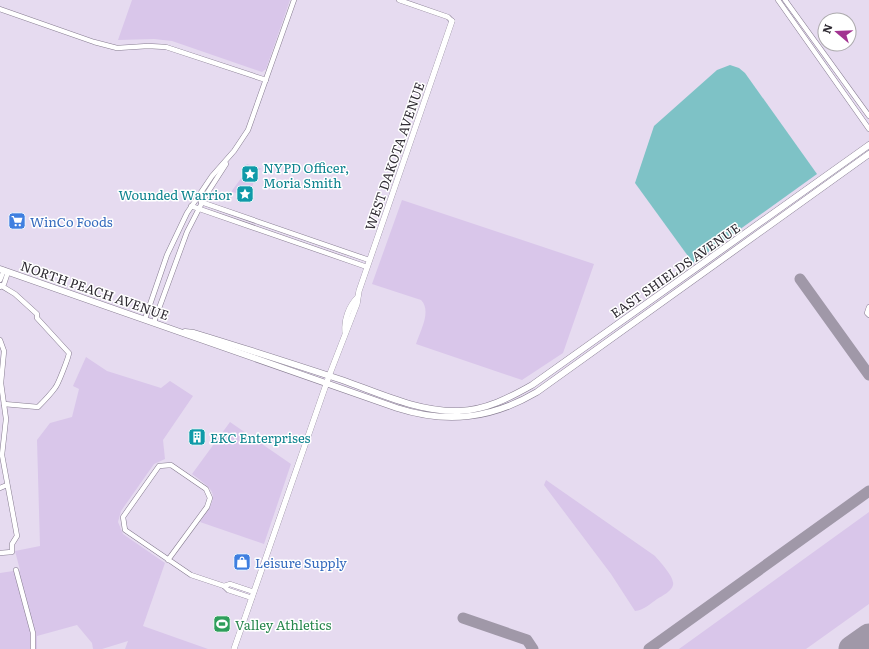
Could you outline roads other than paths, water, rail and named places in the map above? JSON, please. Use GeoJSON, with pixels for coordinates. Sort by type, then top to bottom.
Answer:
{"type":"FeatureCollection","features":[{"type":"Feature","properties":{"kind":"main road","name":"EAST SHIELDS AVENUE"},"geometry":{"type":"LineString","coordinates":[[491,409],[546,375],[869,145]]}},
{"type":"Feature","properties":{"kind":"main road","name":"EAST SHIELDS AVENUE"},"geometry":{"type":"LineString","coordinates":[[491,409],[516,404],[551,381],[869,154]]}},
{"type":"Feature","properties":{"kind":"main road","name":"NORTH PEACH AVENUE"},"geometry":{"type":"LineString","coordinates":[[4,270],[183,332],[194,333],[260,352],[415,405],[459,411],[491,409]]}},
{"type":"Feature","properties":{"kind":"main road","name":"NORTH PEACH AVENUE"},"geometry":{"type":"LineString","coordinates":[[183,332],[192,338],[326,384],[426,416],[443,418],[460,417],[491,409]]}},
{"type":"Feature","properties":{"kind":"main road"},"geometry":{"type":"LineString","coordinates":[[546,375],[551,381]]}},
{"type":"Feature","properties":{"kind":"street"},"geometry":{"type":"LineString","coordinates":[[154,322],[177,258],[199,208],[248,130],[294,0]]}},
{"type":"Feature","properties":{"kind":"street"},"geometry":{"type":"LineString","coordinates":[[399,0],[448,17],[452,21]]}},
{"type":"Feature","properties":{"kind":"street"},"geometry":{"type":"LineString","coordinates":[[778,0],[835,83],[869,129]]}},
{"type":"Feature","properties":{"kind":"street"},"geometry":{"type":"LineString","coordinates":[[785,0],[869,116]]}},
{"type":"Feature","properties":{"kind":"street"},"geometry":{"type":"LineString","coordinates":[[0,9],[94,42],[117,48],[148,46],[166,47],[266,80]]}},
{"type":"Feature","properties":{"kind":"street"},"geometry":{"type":"LineString","coordinates":[[786,13],[791,10]]}},
{"type":"Feature","properties":{"kind":"street","name":"WEST DAKOTA AVENUE"},"geometry":{"type":"LineString","coordinates":[[234,649],[345,332],[344,324],[351,304],[357,298],[452,21]]}},
{"type":"Feature","properties":{"kind":"street"},"geometry":{"type":"LineString","coordinates":[[835,83],[841,79]]}},
{"type":"Feature","properties":{"kind":"street"},"geometry":{"type":"LineString","coordinates":[[144,319],[169,249],[191,206],[212,176],[231,155]]}},
{"type":"Feature","properties":{"kind":"street"},"geometry":{"type":"LineString","coordinates":[[195,200],[369,260]]}},
{"type":"Feature","properties":{"kind":"street"},"geometry":{"type":"LineString","coordinates":[[191,206],[367,267]]}},
{"type":"Feature","properties":{"kind":"street"},"geometry":{"type":"LineString","coordinates":[[0,280],[4,270]]}},
{"type":"Feature","properties":{"kind":"street"},"geometry":{"type":"LineString","coordinates":[[4,270],[4,284],[0,286],[15,294],[37,314],[37,318],[69,353],[69,357],[58,378],[56,388],[38,407],[4,404]]}},
{"type":"Feature","properties":{"kind":"street"},"geometry":{"type":"LineString","coordinates":[[869,307],[867,313],[869,315]]}},
{"type":"Feature","properties":{"kind":"street"},"geometry":{"type":"LineString","coordinates":[[0,340],[2,352],[1,384],[6,419],[2,436],[1,451],[17,536],[12,544],[12,552],[0,553]]}},
{"type":"Feature","properties":{"kind":"street"},"geometry":{"type":"LineString","coordinates":[[168,560],[207,507],[210,498],[206,489],[171,465],[165,464],[159,466],[123,517],[125,530],[168,560],[191,575],[224,586],[228,590],[252,598]]}},
{"type":"Feature","properties":{"kind":"street"},"geometry":{"type":"LineString","coordinates":[[0,488],[7,485]]}},
{"type":"Feature","properties":{"kind":"street"},"geometry":{"type":"LineString","coordinates":[[16,570],[33,633],[33,649]]}},
{"type":"Feature","properties":{"kind":"street"},"geometry":{"type":"LineString","coordinates":[[224,586],[230,584],[254,592]]}},
{"type":"Feature","properties":{"kind":"place","name":"NYPD Officer, Moria Smith"},"geometry":{"type":"Point","coordinates":[250,174]}},
{"type":"Feature","properties":{"kind":"place","name":"Wounded Warrior"},"geometry":{"type":"Point","coordinates":[245,194]}},
{"type":"Feature","properties":{"kind":"place","name":"WinCo Foods"},"geometry":{"type":"Point","coordinates":[17,221]}},
{"type":"Feature","properties":{"kind":"place","name":"EKC Enterprises"},"geometry":{"type":"Point","coordinates":[197,437]}},
{"type":"Feature","properties":{"kind":"place","name":"Leisure Supply"},"geometry":{"type":"Point","coordinates":[242,562]}},
{"type":"Feature","properties":{"kind":"place","name":"Valley Athletics"},"geometry":{"type":"Point","coordinates":[222,624]}}]}
